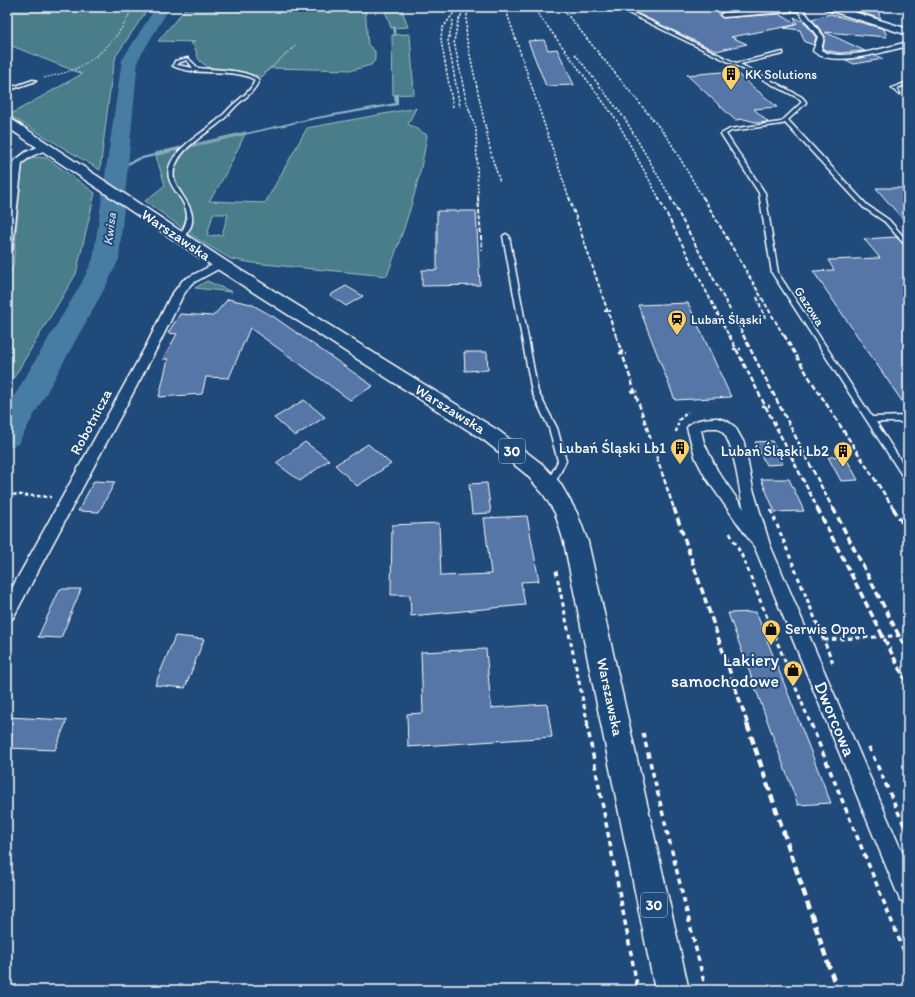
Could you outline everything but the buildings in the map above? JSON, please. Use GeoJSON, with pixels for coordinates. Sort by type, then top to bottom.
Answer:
{"type":"FeatureCollection","features":[{"type":"Feature","properties":{"kind":"main road"},"geometry":{"type":"LineString","coordinates":[[828,7],[908,32]]}},
{"type":"Feature","properties":{"kind":"main road","name":"Warszawska"},"geometry":{"type":"LineString","coordinates":[[7,122],[220,264],[492,436],[533,467],[550,486],[566,512],[576,542],[672,990]]}},
{"type":"Feature","properties":{"kind":"street"},"geometry":{"type":"LineString","coordinates":[[723,15],[800,8],[821,37],[817,51],[829,57],[847,56],[908,44]]}},
{"type":"Feature","properties":{"kind":"street"},"geometry":{"type":"LineString","coordinates":[[7,250],[18,162],[29,154],[49,149]]}},
{"type":"Feature","properties":{"kind":"street","name":"Robotnicza"},"geometry":{"type":"LineString","coordinates":[[7,613],[153,344],[176,296],[187,282],[220,264]]}},
{"type":"Feature","properties":{"kind":"street","name":"Dworcowa"},"geometry":{"type":"LineString","coordinates":[[762,545],[710,472],[696,443],[694,428],[703,423],[715,422],[730,429],[737,444],[746,488],[762,545],[908,892]]}},
{"type":"Feature","properties":{"kind":"lane"},"geometry":{"type":"LineString","coordinates":[[618,7],[736,64],[804,100],[803,104],[786,121],[865,206],[887,221],[908,245]]}},
{"type":"Feature","properties":{"kind":"lane"},"geometry":{"type":"LineString","coordinates":[[736,64],[782,53]]}},
{"type":"Feature","properties":{"kind":"lane"},"geometry":{"type":"LineString","coordinates":[[178,236],[188,227],[190,214],[171,180],[173,165],[187,147],[214,125],[248,93],[257,82],[256,78],[248,75],[197,70]]}},
{"type":"Feature","properties":{"kind":"lane"},"geometry":{"type":"LineString","coordinates":[[7,90],[34,81]]}},
{"type":"Feature","properties":{"kind":"lane"},"geometry":{"type":"LineString","coordinates":[[899,93],[894,88],[908,83]]}},
{"type":"Feature","properties":{"kind":"lane","name":"Gazowa"},"geometry":{"type":"LineString","coordinates":[[786,121],[777,124],[730,130],[723,134],[762,193],[775,273],[908,478]]}},
{"type":"Feature","properties":{"kind":"lane"},"geometry":{"type":"LineString","coordinates":[[506,236],[535,392],[553,428],[562,460],[550,486]]}},
{"type":"Feature","properties":{"kind":"lane"},"geometry":{"type":"LineString","coordinates":[[870,420],[908,419]]}},
{"type":"Feature","properties":{"kind":"path"},"geometry":{"type":"LineString","coordinates":[[34,81],[72,70],[90,59],[120,31],[132,7]]}},
{"type":"Feature","properties":{"kind":"path"},"geometry":{"type":"LineString","coordinates":[[257,82],[270,66],[295,46]]}},
{"type":"Feature","properties":{"kind":"path"},"geometry":{"type":"LineString","coordinates":[[604,311],[611,311]]}},
{"type":"Feature","properties":{"kind":"path"},"geometry":{"type":"LineString","coordinates":[[733,349],[741,349]]}},
{"type":"Feature","properties":{"kind":"path"},"geometry":{"type":"LineString","coordinates":[[619,354],[626,354]]}},
{"type":"Feature","properties":{"kind":"path"},"geometry":{"type":"LineString","coordinates":[[631,392],[638,391]]}},
{"type":"Feature","properties":{"kind":"path"},"geometry":{"type":"LineString","coordinates":[[762,406],[770,406]]}},
{"type":"Feature","properties":{"kind":"path"},"geometry":{"type":"LineString","coordinates":[[7,494],[69,498]]}},
{"type":"Feature","properties":{"kind":"path"},"geometry":{"type":"LineString","coordinates":[[556,571],[638,990]]}},
{"type":"Feature","properties":{"kind":"path"},"geometry":{"type":"LineString","coordinates":[[824,640],[908,635]]}},
{"type":"Feature","properties":{"kind":"path"},"geometry":{"type":"LineString","coordinates":[[642,728],[706,990]]}},
{"type":"Feature","properties":{"kind":"green space"},"geometry":{"type":"Polygon","coordinates":[[[7,7],[149,7],[116,56],[112,73],[100,170],[9,115],[82,74],[7,44],[7,7]]]}},
{"type":"Feature","properties":{"kind":"green space"},"geometry":{"type":"Polygon","coordinates":[[[187,7],[365,7],[368,45],[375,51],[375,60],[371,65],[353,70],[270,68],[262,77],[222,71],[207,66],[199,60],[191,43],[195,42],[158,41],[187,7]]]}},
{"type":"Feature","properties":{"kind":"green space"},"geometry":{"type":"Polygon","coordinates":[[[384,7],[401,7],[408,27],[391,28],[384,7]]]}},
{"type":"Feature","properties":{"kind":"green space"},"geometry":{"type":"Polygon","coordinates":[[[410,34],[414,94],[393,95],[392,35],[410,34]]]}},
{"type":"Feature","properties":{"kind":"green space"},"geometry":{"type":"Polygon","coordinates":[[[416,108],[408,124],[427,135],[424,153],[411,207],[387,276],[253,263],[231,259],[199,240],[145,201],[165,185],[155,153],[246,132],[224,176],[209,201],[265,203],[307,128],[416,108]],[[213,214],[207,236],[222,235],[228,214],[213,214]]]}},
{"type":"Feature","properties":{"kind":"green space"},"geometry":{"type":"Polygon","coordinates":[[[7,134],[12,149],[7,196],[7,134]]]}},
{"type":"Feature","properties":{"kind":"green space"},"geometry":{"type":"Polygon","coordinates":[[[36,157],[47,158],[95,193],[76,274],[7,389],[7,277],[13,267],[22,166],[27,160],[36,157]]]}},
{"type":"Feature","properties":{"kind":"green space"},"geometry":{"type":"Polygon","coordinates":[[[207,281],[232,292],[195,288],[207,281]]]}},
{"type":"Feature","properties":{"kind":"waterway","name":"Kwisa"},"geometry":{"type":"LineString","coordinates":[[7,436],[94,284],[106,259],[130,60],[163,7]]}},
{"type":"Feature","properties":{"kind":"waterway"},"geometry":{"type":"LineString","coordinates":[[394,27],[395,35]]}},
{"type":"Feature","properties":{"kind":"waterway"},"geometry":{"type":"LineString","coordinates":[[192,146],[311,119],[397,104],[396,95]]}},
{"type":"Feature","properties":{"kind":"waterway"},"geometry":{"type":"LineString","coordinates":[[116,169],[138,159],[183,148]]}},
{"type":"Feature","properties":{"kind":"railway"},"geometry":{"type":"LineString","coordinates":[[453,107],[441,40],[442,29],[458,7]]}},
{"type":"Feature","properties":{"kind":"railway"},"geometry":{"type":"LineString","coordinates":[[465,7],[458,22],[454,41],[466,100],[476,129],[478,198]]}},
{"type":"Feature","properties":{"kind":"railway"},"geometry":{"type":"LineString","coordinates":[[471,7],[467,15],[466,36],[492,158],[500,182]]}},
{"type":"Feature","properties":{"kind":"railway"},"geometry":{"type":"LineString","coordinates":[[505,7],[569,198]]}},
{"type":"Feature","properties":{"kind":"railway"},"geometry":{"type":"LineString","coordinates":[[533,7],[616,119],[659,198]]}},
{"type":"Feature","properties":{"kind":"railway"},"geometry":{"type":"LineString","coordinates":[[561,7],[668,138],[703,198]]}},
{"type":"Feature","properties":{"kind":"railway"},"geometry":{"type":"LineString","coordinates":[[453,20],[448,41],[460,107]]}},
{"type":"Feature","properties":{"kind":"railway"},"geometry":{"type":"LineString","coordinates":[[575,54],[625,119],[671,198]]}},
{"type":"Feature","properties":{"kind":"railway"},"geometry":{"type":"LineString","coordinates":[[478,197],[482,250]]}},
{"type":"Feature","properties":{"kind":"railway"},"geometry":{"type":"LineString","coordinates":[[569,197],[616,336]]}},
{"type":"Feature","properties":{"kind":"railway"},"geometry":{"type":"LineString","coordinates":[[658,197],[729,336]]}},
{"type":"Feature","properties":{"kind":"railway"},"geometry":{"type":"LineString","coordinates":[[670,197],[744,336]]}},
{"type":"Feature","properties":{"kind":"railway"},"geometry":{"type":"LineString","coordinates":[[703,197],[784,336]]}},
{"type":"Feature","properties":{"kind":"railway"},"geometry":{"type":"LineString","coordinates":[[757,297],[765,318]]}},
{"type":"Feature","properties":{"kind":"railway"},"geometry":{"type":"LineString","coordinates":[[616,335],[674,509]]}},
{"type":"Feature","properties":{"kind":"railway"},"geometry":{"type":"LineString","coordinates":[[729,335],[818,509]]}},
{"type":"Feature","properties":{"kind":"railway"},"geometry":{"type":"LineString","coordinates":[[743,335],[833,509]]}},
{"type":"Feature","properties":{"kind":"railway"},"geometry":{"type":"LineString","coordinates":[[784,335],[807,374],[894,509]]}},
{"type":"Feature","properties":{"kind":"railway"},"geometry":{"type":"LineString","coordinates":[[674,508],[748,725]]}},
{"type":"Feature","properties":{"kind":"railway"},"geometry":{"type":"LineString","coordinates":[[817,508],[908,685]]}},
{"type":"Feature","properties":{"kind":"railway"},"geometry":{"type":"LineString","coordinates":[[833,508],[908,653]]}},
{"type":"Feature","properties":{"kind":"railway"},"geometry":{"type":"LineString","coordinates":[[893,508],[908,532]]}},
{"type":"Feature","properties":{"kind":"railway"},"geometry":{"type":"LineString","coordinates":[[747,724],[837,990]]}},
{"type":"Feature","properties":{"kind":"place","name":"KK Solutions"},"geometry":{"type":"Point","coordinates":[731,91]}},
{"type":"Feature","properties":{"kind":"place","name":"Lubań Śląski"},"geometry":{"type":"Point","coordinates":[677,336]}},
{"type":"Feature","properties":{"kind":"place","name":"Lubań Śląski Lb1"},"geometry":{"type":"Point","coordinates":[680,465]}},
{"type":"Feature","properties":{"kind":"place","name":"Lubań Śląski Lb2"},"geometry":{"type":"Point","coordinates":[843,468]}},
{"type":"Feature","properties":{"kind":"place","name":"Serwis Opon"},"geometry":{"type":"Point","coordinates":[771,646]}},
{"type":"Feature","properties":{"kind":"place","name":"Lakiery samochodowe"},"geometry":{"type":"Point","coordinates":[793,687]}}]}
